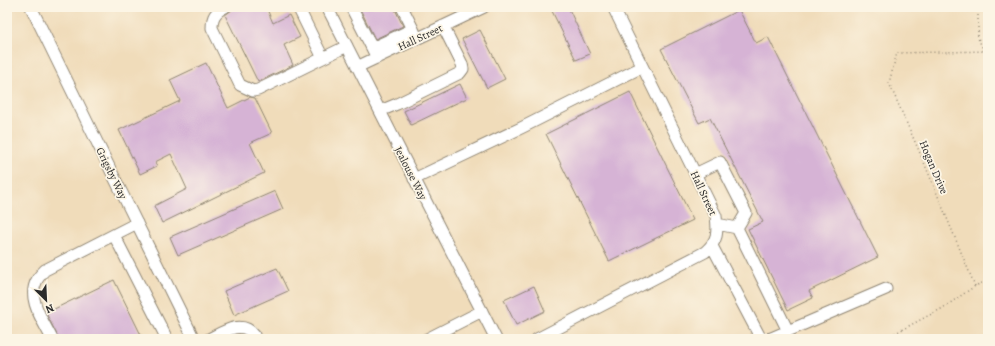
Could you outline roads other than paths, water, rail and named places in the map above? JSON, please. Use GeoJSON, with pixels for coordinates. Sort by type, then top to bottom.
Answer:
{"type":"FeatureCollection","features":[{"type":"Feature","properties":{"kind":"street","name":"Grigsby Way"},"geometry":{"type":"LineString","coordinates":[[32,7],[194,339]]}},
{"type":"Feature","properties":{"kind":"street"},"geometry":{"type":"LineString","coordinates":[[225,7],[215,14],[212,20],[212,28],[240,85],[253,91],[258,90],[347,46]]}},
{"type":"Feature","properties":{"kind":"street"},"geometry":{"type":"LineString","coordinates":[[298,7],[323,58]]}},
{"type":"Feature","properties":{"kind":"street","name":"Jealouse Way"},"geometry":{"type":"LineString","coordinates":[[327,7],[496,339]]}},
{"type":"Feature","properties":{"kind":"street"},"geometry":{"type":"LineString","coordinates":[[352,7],[375,53]]}},
{"type":"Feature","properties":{"kind":"street"},"geometry":{"type":"LineString","coordinates":[[402,7],[415,33]]}},
{"type":"Feature","properties":{"kind":"street","name":"Hall Street"},"geometry":{"type":"LineString","coordinates":[[357,67],[375,53],[415,33],[443,26],[484,7]]}},
{"type":"Feature","properties":{"kind":"street","name":"Hall Street"},"geometry":{"type":"LineString","coordinates":[[613,7],[716,216],[718,232],[712,246]]}},
{"type":"Feature","properties":{"kind":"street"},"geometry":{"type":"LineString","coordinates":[[380,111],[398,104],[460,74],[463,69],[462,64],[443,26]]}},
{"type":"Feature","properties":{"kind":"street"},"geometry":{"type":"LineString","coordinates":[[414,179],[523,127],[642,67]]}},
{"type":"Feature","properties":{"kind":"street"},"geometry":{"type":"LineString","coordinates":[[695,174],[720,162],[746,213],[737,228]]}},
{"type":"Feature","properties":{"kind":"street"},"geometry":{"type":"LineString","coordinates":[[52,339],[34,299],[33,290],[37,280],[45,270],[137,223]]}},
{"type":"Feature","properties":{"kind":"street"},"geometry":{"type":"LineString","coordinates":[[717,224],[737,228]]}},
{"type":"Feature","properties":{"kind":"street"},"geometry":{"type":"LineString","coordinates":[[737,228],[788,331]]}},
{"type":"Feature","properties":{"kind":"street"},"geometry":{"type":"LineString","coordinates":[[114,235],[167,339]]}},
{"type":"Feature","properties":{"kind":"street"},"geometry":{"type":"LineString","coordinates":[[537,339],[705,252],[712,246],[760,337],[769,339],[886,289]]}},
{"type":"Feature","properties":{"kind":"street"},"geometry":{"type":"LineString","coordinates":[[427,339],[482,311]]}},
{"type":"Feature","properties":{"kind":"street"},"geometry":{"type":"LineString","coordinates":[[209,339],[242,326],[248,328],[254,335]]}}]}
